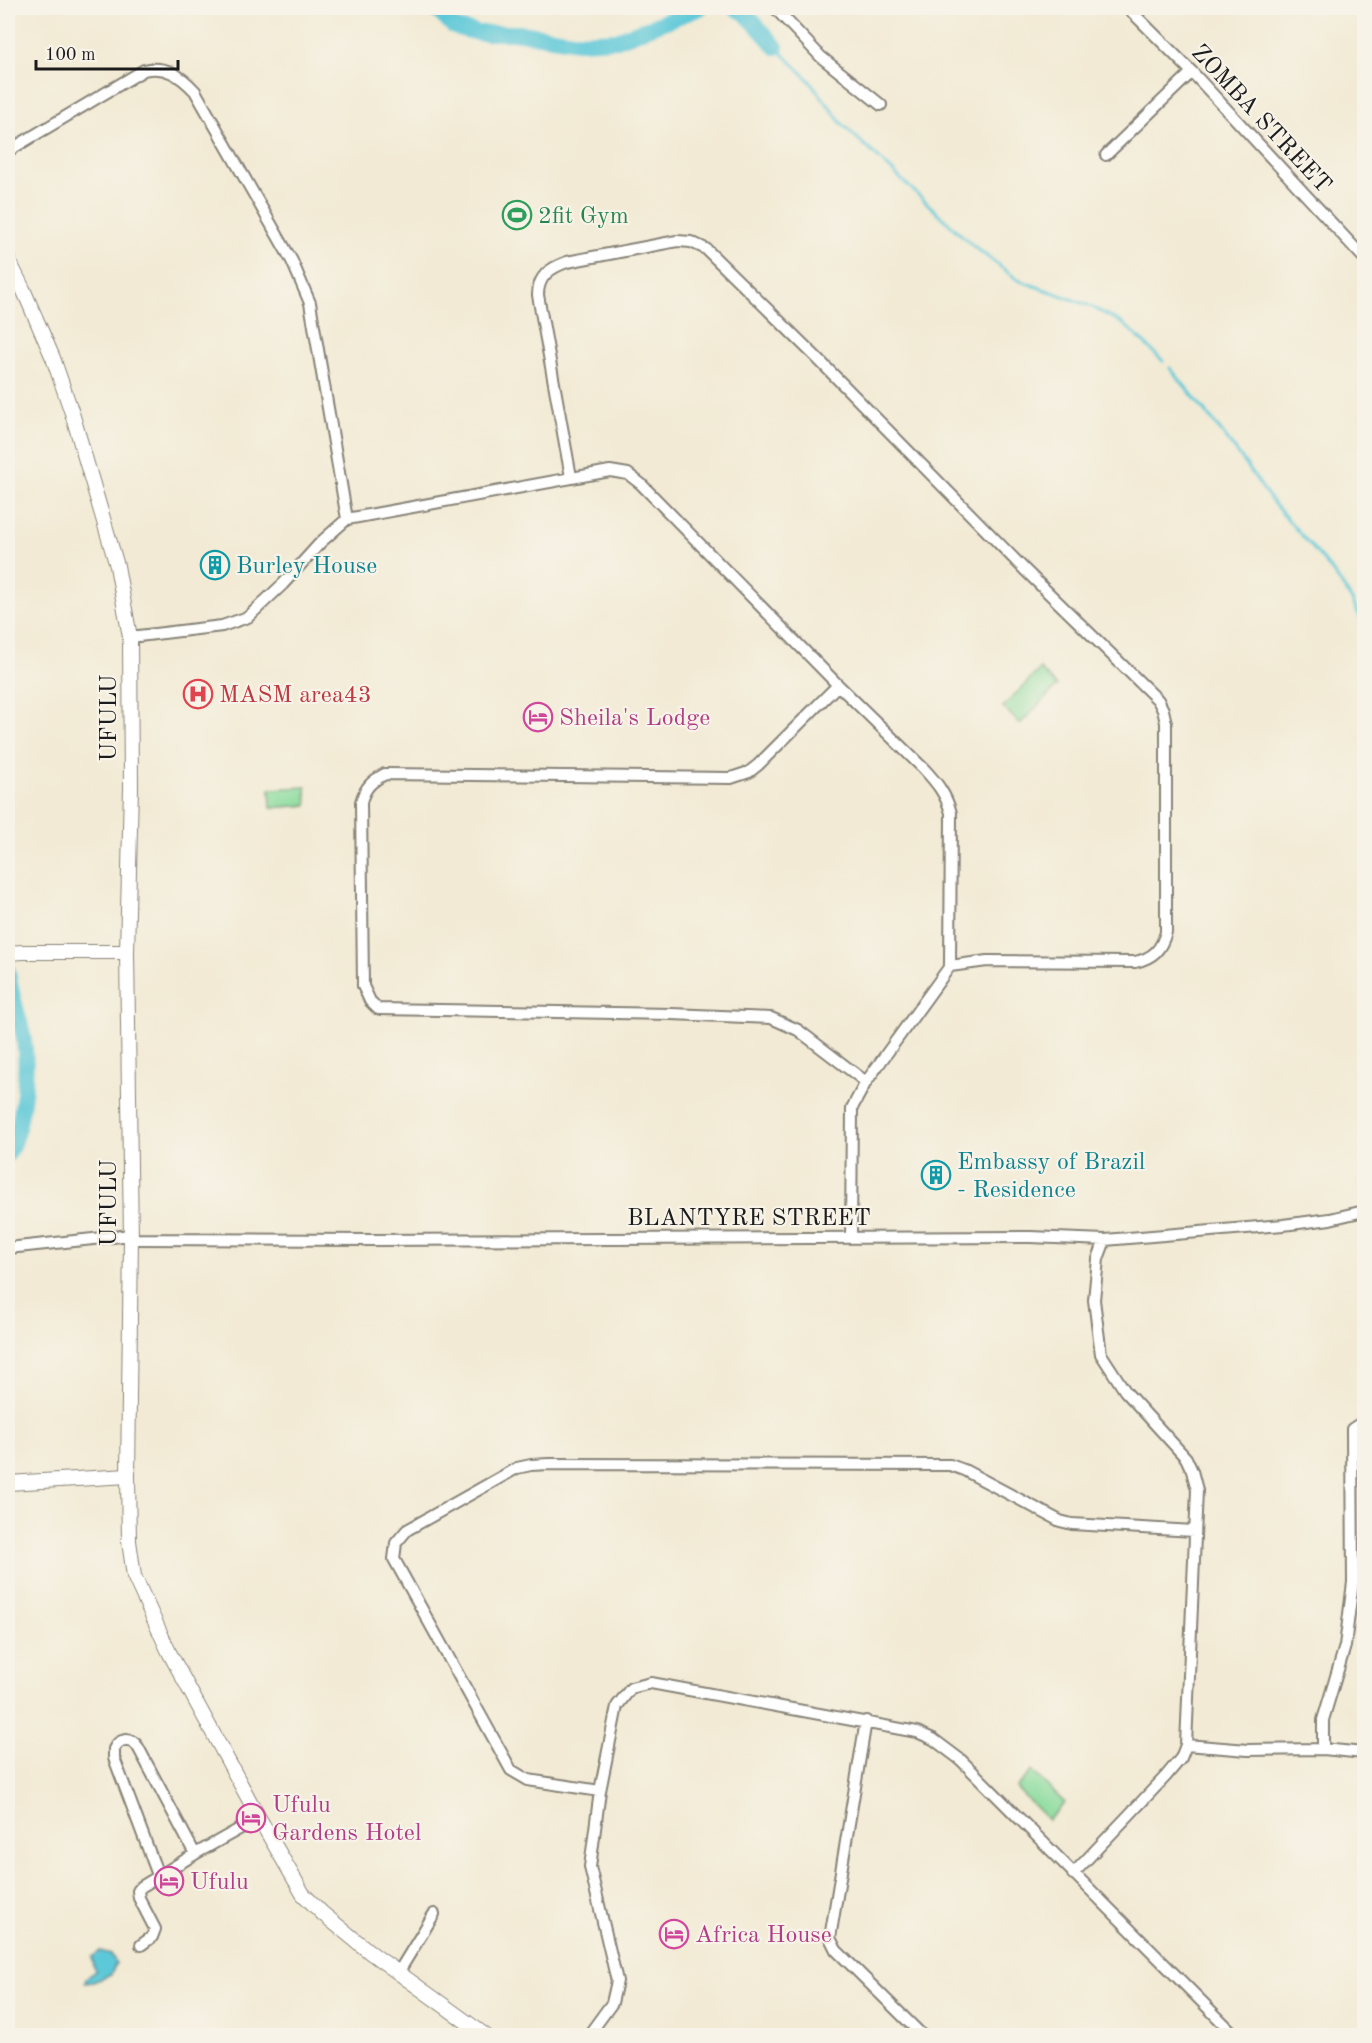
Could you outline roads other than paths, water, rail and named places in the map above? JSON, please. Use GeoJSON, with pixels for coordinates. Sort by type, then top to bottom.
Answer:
{"type":"FeatureCollection","features":[{"type":"Feature","properties":{"kind":"street"},"geometry":{"type":"LineString","coordinates":[[775,8],[821,57],[881,105]]}},
{"type":"Feature","properties":{"kind":"street","name":"ZOMBA STREET"},"geometry":{"type":"LineString","coordinates":[[1128,8],[1192,72],[1365,258]]}},
{"type":"Feature","properties":{"kind":"street"},"geometry":{"type":"LineString","coordinates":[[8,151],[144,70],[164,69],[180,76],[195,91],[292,261],[310,303],[347,519]]}},
{"type":"Feature","properties":{"kind":"street"},"geometry":{"type":"LineString","coordinates":[[1106,155],[1192,72]]}},
{"type":"Feature","properties":{"kind":"street"},"geometry":{"type":"LineString","coordinates":[[571,477],[538,296],[543,277],[552,267],[622,250],[677,241],[699,244],[815,356],[1026,571],[1158,700],[1166,723],[1166,932],[1162,945],[1156,953],[1146,960],[1135,962],[987,961],[950,966]]}},
{"type":"Feature","properties":{"kind":"street","name":"UFULU"},"geometry":{"type":"LineString","coordinates":[[8,259],[53,358],[72,412],[117,566],[130,637],[131,788],[128,952],[131,1237],[128,1476],[129,1541],[134,1576],[165,1644],[259,1818],[297,1884],[311,1903],[398,1973],[486,2036]]}},
{"type":"Feature","properties":{"kind":"street"},"geometry":{"type":"LineString","coordinates":[[130,637],[222,626],[248,617],[321,542],[347,519],[610,471],[627,474],[634,478],[924,769],[948,800],[951,813],[950,966],[866,1082],[852,1108],[851,1238]]}},
{"type":"Feature","properties":{"kind":"street"},"geometry":{"type":"LineString","coordinates":[[838,685],[758,765],[749,772],[730,778],[385,774],[372,780],[364,793],[362,802],[363,986],[370,1001],[378,1009],[771,1018],[798,1030],[866,1082]]}},
{"type":"Feature","properties":{"kind":"street"},"geometry":{"type":"LineString","coordinates":[[8,953],[24,951],[128,952]]}},
{"type":"Feature","properties":{"kind":"street","name":"BLANTYRE STREET"},"geometry":{"type":"LineString","coordinates":[[8,1248],[131,1237],[1105,1240],[1283,1225],[1330,1219],[1365,1211]]}},
{"type":"Feature","properties":{"kind":"street"},"geometry":{"type":"LineString","coordinates":[[1073,1874],[1166,1776],[1181,1758],[1186,1745],[1197,1490],[1186,1458],[1125,1391],[1101,1354],[1094,1300],[1098,1259],[1105,1240]]}},
{"type":"Feature","properties":{"kind":"street"},"geometry":{"type":"LineString","coordinates":[[1323,1749],[1323,1720],[1345,1646],[1359,1581],[1351,1442],[1352,1429],[1365,1421]]}},
{"type":"Feature","properties":{"kind":"street"},"geometry":{"type":"LineString","coordinates":[[600,1791],[528,1780],[511,1770],[394,1559],[396,1543],[407,1530],[517,1468],[549,1464],[943,1464],[964,1470],[1060,1521],[1072,1524],[1194,1531]]}},
{"type":"Feature","properties":{"kind":"street"},"geometry":{"type":"LineString","coordinates":[[8,1483],[128,1476]]}},
{"type":"Feature","properties":{"kind":"street"},"geometry":{"type":"LineString","coordinates":[[588,2036],[612,2003],[617,1981],[590,1867],[600,1791],[617,1706],[631,1688],[644,1683],[660,1683],[866,1721],[917,1732],[933,1739],[960,1760],[1236,2036]]}},
{"type":"Feature","properties":{"kind":"street"},"geometry":{"type":"LineString","coordinates":[[866,1721],[830,1938],[836,1950],[923,2036]]}},
{"type":"Feature","properties":{"kind":"street"},"geometry":{"type":"LineString","coordinates":[[158,1875],[114,1758],[114,1749],[119,1742],[127,1740],[138,1747],[195,1854]]}},
{"type":"Feature","properties":{"kind":"street"},"geometry":{"type":"LineString","coordinates":[[1186,1745],[1275,1751],[1323,1749],[1365,1752]]}},
{"type":"Feature","properties":{"kind":"street"},"geometry":{"type":"LineString","coordinates":[[141,1945],[152,1937],[155,1929],[138,1891],[143,1885],[259,1818]]}},
{"type":"Feature","properties":{"kind":"street"},"geometry":{"type":"LineString","coordinates":[[398,1973],[434,1914]]}},
{"type":"Feature","properties":{"kind":"water"},"geometry":{"type":"Polygon","coordinates":[[[100,1951],[111,1954],[116,1963],[111,1975],[85,1983],[86,1978],[95,1971],[92,1957],[100,1951]]]}},
{"type":"Feature","properties":{"kind":"waterway"},"geometry":{"type":"LineString","coordinates":[[434,8],[454,27],[478,33],[521,33],[578,42],[617,40],[700,8]]}},
{"type":"Feature","properties":{"kind":"waterway"},"geometry":{"type":"LineString","coordinates":[[735,8],[745,13],[776,47]]}},
{"type":"Feature","properties":{"kind":"waterway"},"geometry":{"type":"LineString","coordinates":[[776,47],[809,80],[843,125],[972,245],[1018,280],[1088,305],[1124,324],[1163,361]]}},
{"type":"Feature","properties":{"kind":"waterway"},"geometry":{"type":"LineString","coordinates":[[1170,368],[1225,436],[1271,500],[1335,575],[1356,608],[1364,626]]}},
{"type":"Feature","properties":{"kind":"waterway"},"geometry":{"type":"LineString","coordinates":[[8,971],[22,1030],[25,1059],[22,1110],[8,1154]]}},
{"type":"Feature","properties":{"kind":"place","name":"2fit Gym"},"geometry":{"type":"Point","coordinates":[517,215]}},
{"type":"Feature","properties":{"kind":"place","name":"Burley House"},"geometry":{"type":"Point","coordinates":[215,565]}},
{"type":"Feature","properties":{"kind":"place","name":"MASM area43"},"geometry":{"type":"Point","coordinates":[198,694]}},
{"type":"Feature","properties":{"kind":"place","name":"Sheila's Lodge"},"geometry":{"type":"Point","coordinates":[538,717]}},
{"type":"Feature","properties":{"kind":"place","name":"Embassy of Brazil - Residence"},"geometry":{"type":"Point","coordinates":[936,1175]}},
{"type":"Feature","properties":{"kind":"place","name":"Ufulu Gardens Hotel"},"geometry":{"type":"Point","coordinates":[251,1818]}},
{"type":"Feature","properties":{"kind":"place","name":"Ufulu"},"geometry":{"type":"Point","coordinates":[169,1881]}},
{"type":"Feature","properties":{"kind":"place","name":"Africa House"},"geometry":{"type":"Point","coordinates":[674,1934]}}]}
